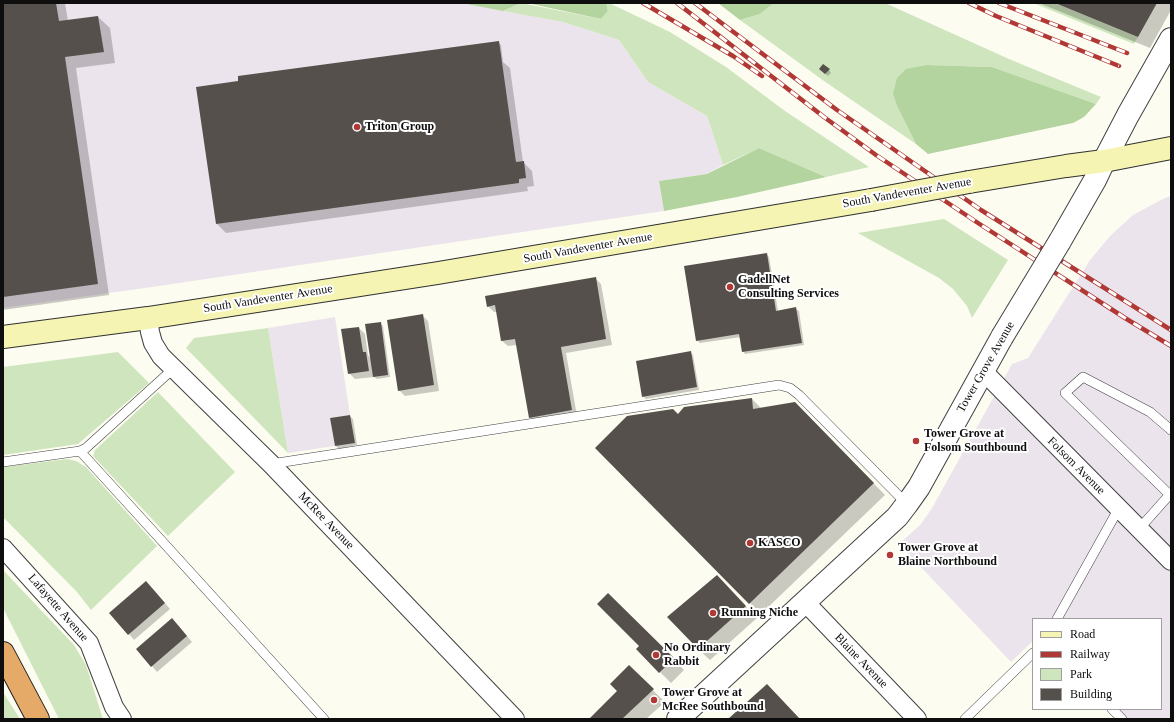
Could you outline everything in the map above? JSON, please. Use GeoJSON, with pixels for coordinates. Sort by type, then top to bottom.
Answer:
{"type":"FeatureCollection","features":[{"type":"Feature","properties":{"kind":"highway"},"geometry":{"type":"LineString","coordinates":[[3,653],[38,719]]}},
{"type":"Feature","properties":{"kind":"main road","name":"South Vandeventer Avenue"},"geometry":{"type":"LineString","coordinates":[[3,337],[148,318],[430,274],[807,211],[969,182],[1104,161],[1171,148]]}},
{"type":"Feature","properties":{"kind":"street","name":"Tower Grove Avenue"},"geometry":{"type":"LineString","coordinates":[[678,719],[897,517],[907,504],[919,486],[982,370],[1096,180],[1104,161],[1138,97],[1171,39]]}},
{"type":"Feature","properties":{"kind":"street","name":"McRee Avenue"},"geometry":{"type":"LineString","coordinates":[[148,318],[153,343],[161,356],[271,464],[512,718]]}},
{"type":"Feature","properties":{"kind":"street","name":"Folsom Avenue"},"geometry":{"type":"LineString","coordinates":[[982,370],[1171,560]]}},
{"type":"Feature","properties":{"kind":"street","name":"Lafayette Avenue"},"geometry":{"type":"LineString","coordinates":[[3,548],[89,643],[114,707],[122,719]]}},
{"type":"Feature","properties":{"kind":"street","name":"Blaine Avenue"},"geometry":{"type":"LineString","coordinates":[[805,602],[918,719]]}},
{"type":"Feature","properties":{"kind":"lane"},"geometry":{"type":"LineString","coordinates":[[3,462],[80,451],[86,448],[173,368]]}},
{"type":"Feature","properties":{"kind":"lane"},"geometry":{"type":"LineString","coordinates":[[1139,529],[1170,494],[1065,393],[1083,377],[1150,412],[1171,430]]}},
{"type":"Feature","properties":{"kind":"lane"},"geometry":{"type":"LineString","coordinates":[[271,464],[779,385],[790,388],[799,395],[907,504]]}},
{"type":"Feature","properties":{"kind":"lane"},"geometry":{"type":"LineString","coordinates":[[80,451],[324,719]]}},
{"type":"Feature","properties":{"kind":"lane"},"geometry":{"type":"LineString","coordinates":[[1058,618],[1119,508]]}},
{"type":"Feature","properties":{"kind":"lane"},"geometry":{"type":"LineString","coordinates":[[965,719],[1032,654]]}},
{"type":"Feature","properties":{"kind":"lane"},"geometry":{"type":"LineString","coordinates":[[1113,710],[1122,719]]}},
{"type":"Feature","properties":{"kind":"shaded area"},"geometry":{"type":"Polygon","coordinates":[[[3,3],[461,3],[563,22],[619,40],[648,82],[707,116],[723,165],[707,174],[659,181],[664,211],[3,308],[3,3]]]}},
{"type":"Feature","properties":{"kind":"shaded area"},"geometry":{"type":"Polygon","coordinates":[[[1171,196],[1171,719],[1128,719],[1119,710],[1162,710],[1162,618],[1032,618],[1032,642],[1011,662],[899,544],[921,524],[932,508],[1012,364],[1028,358],[1090,260],[1110,236],[1133,215],[1171,196]]]}},
{"type":"Feature","properties":{"kind":"shaded area"},"geometry":{"type":"Polygon","coordinates":[[[335,317],[350,415],[330,418],[335,446],[288,453],[268,328],[335,317]]]}},
{"type":"Feature","properties":{"kind":"green space"},"geometry":{"type":"Polygon","coordinates":[[[461,3],[521,3],[503,11],[461,3]]]}},
{"type":"Feature","properties":{"kind":"green space"},"geometry":{"type":"Polygon","coordinates":[[[521,3],[601,19],[608,11],[606,3],[609,3],[670,32],[726,67],[785,111],[869,167],[826,177],[759,148],[723,165],[707,116],[648,82],[619,40],[563,22],[503,11],[521,3]]]}},
{"type":"Feature","properties":{"kind":"green space"},"geometry":{"type":"Polygon","coordinates":[[[527,3],[606,3],[608,11],[601,19],[527,3]]]}},
{"type":"Feature","properties":{"kind":"green space"},"geometry":{"type":"Polygon","coordinates":[[[718,3],[774,3],[760,14],[740,20],[718,3]]]}},
{"type":"Feature","properties":{"kind":"green space"},"geometry":{"type":"Polygon","coordinates":[[[774,3],[885,3],[1009,59],[1101,97],[1096,104],[992,67],[927,65],[898,108],[916,144],[824,81],[740,20],[760,14],[774,3]]]}},
{"type":"Feature","properties":{"kind":"green space"},"geometry":{"type":"Polygon","coordinates":[[[1033,3],[1054,3],[1138,37],[1134,44],[1033,3]]]}},
{"type":"Feature","properties":{"kind":"green space"},"geometry":{"type":"Polygon","coordinates":[[[927,65],[992,67],[1096,104],[1084,117],[1073,123],[928,154],[916,144],[898,108],[893,94],[897,78],[906,69],[927,65]]]}},
{"type":"Feature","properties":{"kind":"green space"},"geometry":{"type":"Polygon","coordinates":[[[759,148],[826,177],[737,197],[664,211],[659,181],[707,174],[759,148]]]}},
{"type":"Feature","properties":{"kind":"green space"},"geometry":{"type":"Polygon","coordinates":[[[944,219],[1008,260],[972,318],[967,306],[953,289],[939,278],[858,233],[944,219]]]}},
{"type":"Feature","properties":{"kind":"green space"},"geometry":{"type":"Polygon","coordinates":[[[268,328],[288,453],[186,348],[194,338],[268,328]]]}},
{"type":"Feature","properties":{"kind":"green space"},"geometry":{"type":"Polygon","coordinates":[[[118,352],[149,383],[78,444],[3,455],[3,367],[118,352]]]}},
{"type":"Feature","properties":{"kind":"green space"},"geometry":{"type":"Polygon","coordinates":[[[158,392],[235,472],[168,536],[93,456],[95,450],[158,392]]]}},
{"type":"Feature","properties":{"kind":"green space"},"geometry":{"type":"Polygon","coordinates":[[[67,459],[76,461],[86,467],[157,546],[91,610],[77,592],[3,517],[3,467],[67,459]]]}},
{"type":"Feature","properties":{"kind":"green space"},"geometry":{"type":"Polygon","coordinates":[[[3,570],[74,645],[86,665],[103,719],[59,719],[3,608],[3,570]]]}},
{"type":"Feature","properties":{"kind":"green space"},"geometry":{"type":"Polygon","coordinates":[[[3,692],[20,719],[3,719],[3,692]]]}},
{"type":"Feature","properties":{"kind":"building"},"geometry":{"type":"Polygon","coordinates":[[[3,3],[56,3],[59,21],[98,16],[104,52],[65,57],[98,284],[3,297],[3,3]]]}},
{"type":"Feature","properties":{"kind":"building"},"geometry":{"type":"Polygon","coordinates":[[[1055,3],[1157,3],[1138,37],[1055,3]]]}},
{"type":"Feature","properties":{"kind":"building","name":"Triton Group"},"geometry":{"type":"Polygon","coordinates":[[[499,41],[516,162],[524,161],[526,178],[519,179],[519,183],[216,224],[196,87],[238,81],[238,76],[499,41]]]}},
{"type":"Feature","properties":{"kind":"building"},"geometry":{"type":"Polygon","coordinates":[[[823,64],[830,69],[825,74],[819,69],[823,64]]]}},
{"type":"Feature","properties":{"kind":"building","name":"GadellNet Consulting Services"},"geometry":{"type":"Polygon","coordinates":[[[767,253],[776,311],[796,307],[802,343],[742,352],[739,334],[696,341],[684,266],[767,253]]]}},
{"type":"Feature","properties":{"kind":"building"},"geometry":{"type":"Polygon","coordinates":[[[596,277],[606,339],[561,347],[572,410],[529,418],[515,339],[501,341],[495,305],[487,307],[485,296],[596,277]]]}},
{"type":"Feature","properties":{"kind":"building"},"geometry":{"type":"Polygon","coordinates":[[[423,314],[434,385],[398,391],[387,320],[423,314]]]}},
{"type":"Feature","properties":{"kind":"building"},"geometry":{"type":"Polygon","coordinates":[[[381,322],[388,375],[373,377],[365,324],[381,322]]]}},
{"type":"Feature","properties":{"kind":"building"},"geometry":{"type":"Polygon","coordinates":[[[359,327],[363,352],[366,352],[369,371],[348,374],[341,329],[359,327]]]}},
{"type":"Feature","properties":{"kind":"building"},"geometry":{"type":"Polygon","coordinates":[[[691,351],[697,387],[642,397],[636,361],[691,351]]]}},
{"type":"Feature","properties":{"kind":"building","name":"KASCO"},"geometry":{"type":"Polygon","coordinates":[[[752,398],[753,409],[795,402],[874,483],[749,604],[595,448],[627,416],[673,409],[678,414],[684,407],[752,398]]]}},
{"type":"Feature","properties":{"kind":"building"},"geometry":{"type":"Polygon","coordinates":[[[350,415],[355,443],[335,446],[330,418],[350,415]]]}},
{"type":"Feature","properties":{"kind":"building"},"geometry":{"type":"Polygon","coordinates":[[[717,575],[746,606],[698,649],[667,617],[717,575]]]}},
{"type":"Feature","properties":{"kind":"building"},"geometry":{"type":"Polygon","coordinates":[[[146,581],[165,603],[128,635],[109,613],[146,581]]]}},
{"type":"Feature","properties":{"kind":"building"},"geometry":{"type":"Polygon","coordinates":[[[608,593],[674,658],[659,673],[636,649],[639,646],[597,604],[608,593]]]}},
{"type":"Feature","properties":{"kind":"building"},"geometry":{"type":"Polygon","coordinates":[[[172,618],[187,636],[151,667],[136,649],[172,618]]]}},
{"type":"Feature","properties":{"kind":"building"},"geometry":{"type":"Polygon","coordinates":[[[629,665],[654,689],[622,719],[589,719],[617,691],[610,684],[629,665]]]}},
{"type":"Feature","properties":{"kind":"building"},"geometry":{"type":"Polygon","coordinates":[[[767,684],[800,719],[728,719],[767,684]]]}},
{"type":"Feature","properties":{"kind":"railway"},"geometry":{"type":"LineString","coordinates":[[643,3],[733,56],[762,76]]}},
{"type":"Feature","properties":{"kind":"railway"},"geometry":{"type":"LineString","coordinates":[[677,3],[824,117],[876,155],[978,223],[1171,346]]}},
{"type":"Feature","properties":{"kind":"railway"},"geometry":{"type":"LineString","coordinates":[[695,3],[837,110],[981,210],[1171,330]]}},
{"type":"Feature","properties":{"kind":"railway"},"geometry":{"type":"LineString","coordinates":[[969,3],[996,16],[1119,66]]}},
{"type":"Feature","properties":{"kind":"railway"},"geometry":{"type":"LineString","coordinates":[[999,3],[1127,53]]}},
{"type":"Feature","properties":{"kind":"place","name":"Triton Group"},"geometry":{"type":"Point","coordinates":[357,127]}},
{"type":"Feature","properties":{"kind":"place","name":"GadellNet Consulting Services"},"geometry":{"type":"Point","coordinates":[730,287]}},
{"type":"Feature","properties":{"kind":"place","name":"Tower Grove at Folsom Southbound"},"geometry":{"type":"Point","coordinates":[916,441]}},
{"type":"Feature","properties":{"kind":"place","name":"KASCO"},"geometry":{"type":"Point","coordinates":[750,543]}},
{"type":"Feature","properties":{"kind":"place","name":"Tower Grove at Blaine Northbound"},"geometry":{"type":"Point","coordinates":[890,555]}},
{"type":"Feature","properties":{"kind":"place","name":"Running Niche"},"geometry":{"type":"Point","coordinates":[713,613]}},
{"type":"Feature","properties":{"kind":"place","name":"No Ordinary Rabbit"},"geometry":{"type":"Point","coordinates":[656,655]}},
{"type":"Feature","properties":{"kind":"place","name":"Tower Grove at McRee Southbound"},"geometry":{"type":"Point","coordinates":[654,700]}}]}
